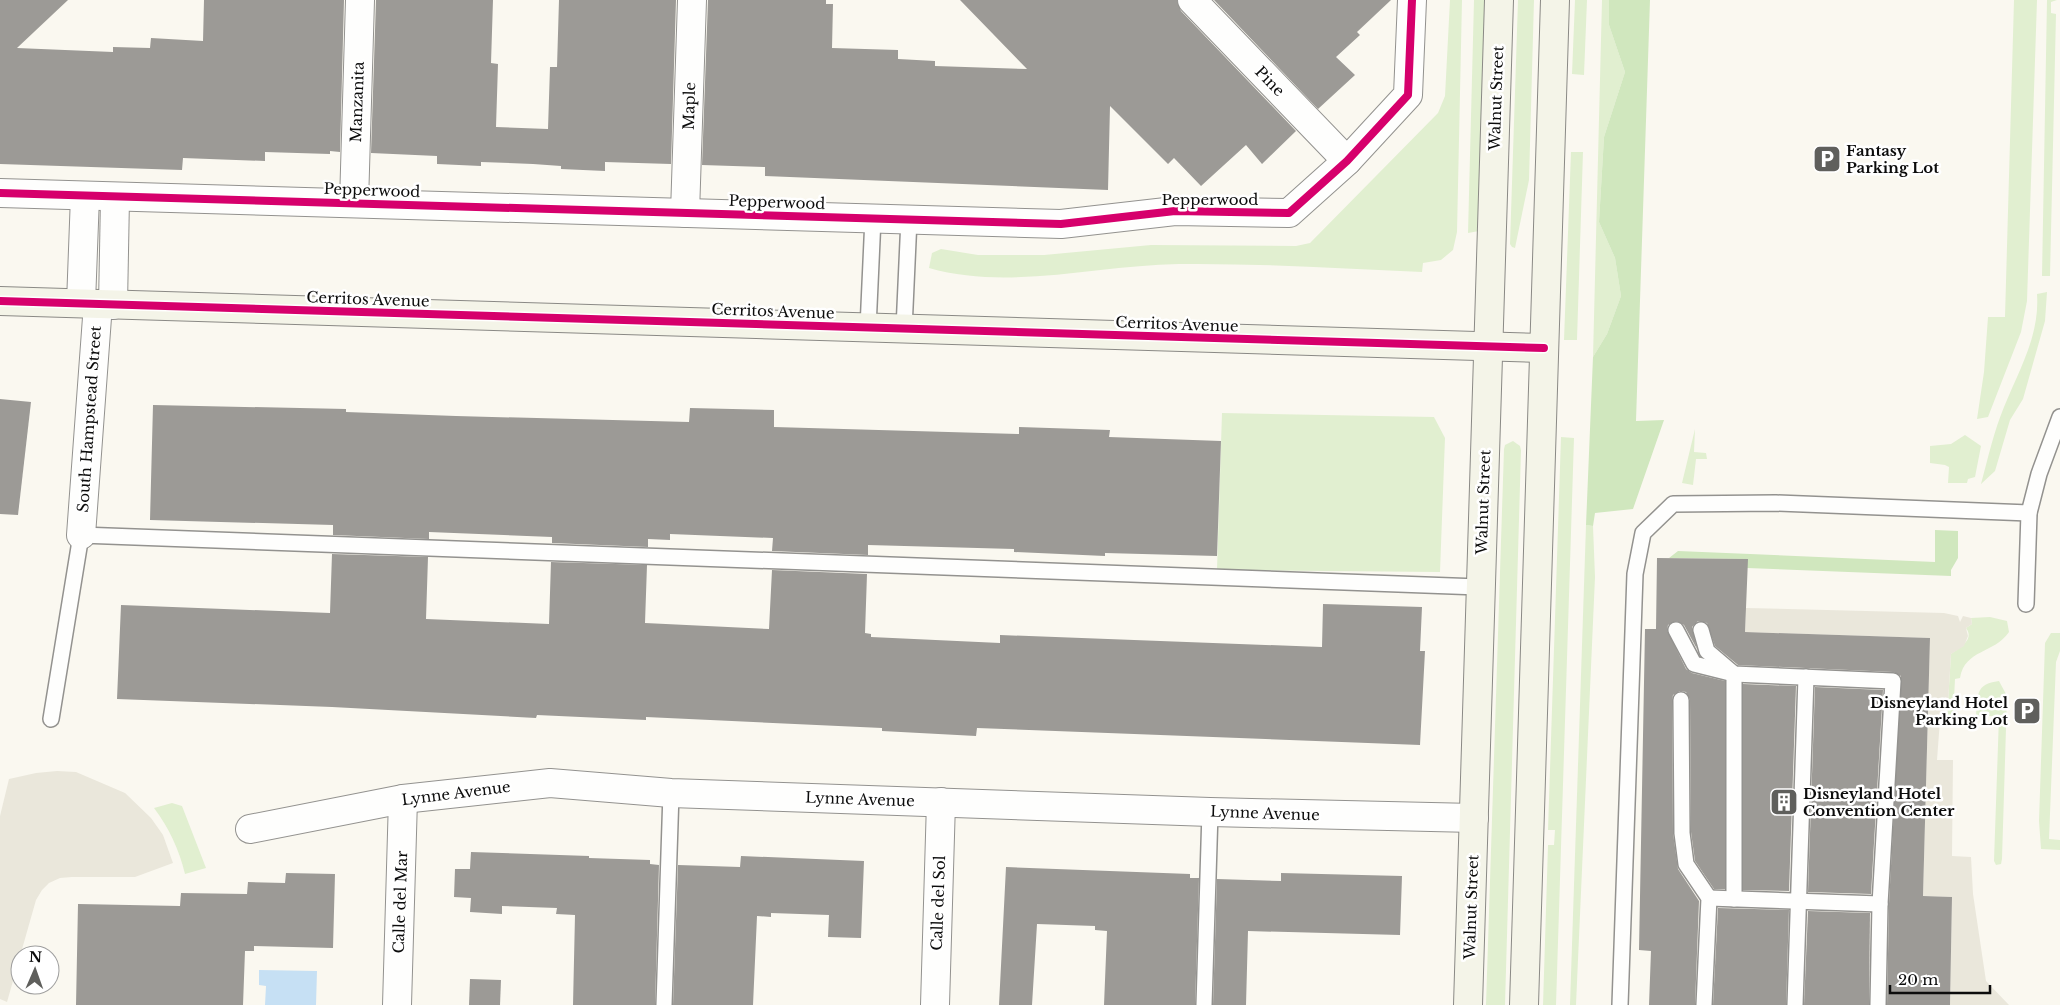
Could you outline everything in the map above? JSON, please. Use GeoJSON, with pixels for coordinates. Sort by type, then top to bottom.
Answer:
{"type":"FeatureCollection","features":[{"type":"Feature","properties":{"kind":"street","name":"Manzanita"},"geometry":{"type":"LineString","coordinates":[[354,203],[360,0]]}},
{"type":"Feature","properties":{"kind":"street","name":"Maple"},"geometry":{"type":"LineString","coordinates":[[685,213],[692,0]]}},
{"type":"Feature","properties":{"kind":"street","name":"Pine"},"geometry":{"type":"LineString","coordinates":[[1192,0],[1347,161]]}},
{"type":"Feature","properties":{"kind":"street","name":"Pepperwood"},"geometry":{"type":"LineString","coordinates":[[0,193],[115,198],[354,203],[1061,224],[1175,211],[1289,213],[1347,161],[1408,96],[1412,0]]}},
{"type":"Feature","properties":{"kind":"street","name":"Walnut Street"},"geometry":{"type":"LineString","coordinates":[[1468,1005],[1479,587],[1489,346],[1499,0]]}},
{"type":"Feature","properties":{"kind":"street"},"geometry":{"type":"LineString","coordinates":[[1524,1005],[1555,0]]}},
{"type":"Feature","properties":{"kind":"street","name":"South Hampstead Street"},"geometry":{"type":"LineString","coordinates":[[85,196],[97,304]]}},
{"type":"Feature","properties":{"kind":"street","name":"South Hampstead Street"},"geometry":{"type":"LineString","coordinates":[[81,534],[97,304],[115,198]]}},
{"type":"Feature","properties":{"kind":"street","name":"Cerritos Avenue"},"geometry":{"type":"LineString","coordinates":[[0,301],[1544,348]]}},
{"type":"Feature","properties":{"kind":"street","name":"Lynne Avenue"},"geometry":{"type":"LineString","coordinates":[[250,829],[403,799],[550,782],[671,793],[1210,812],[1474,818]]}},
{"type":"Feature","properties":{"kind":"street","name":"Calle del Mar"},"geometry":{"type":"LineString","coordinates":[[397,1005],[403,799]]}},
{"type":"Feature","properties":{"kind":"street","name":"Calle del Sol"},"geometry":{"type":"LineString","coordinates":[[934,1005],[941,802]]}},
{"type":"Feature","properties":{"kind":"lane"},"geometry":{"type":"LineString","coordinates":[[868,328],[873,218]]}},
{"type":"Feature","properties":{"kind":"lane"},"geometry":{"type":"LineString","coordinates":[[904,330],[909,219]]}},
{"type":"Feature","properties":{"kind":"lane"},"geometry":{"type":"LineString","coordinates":[[2026,604],[2029,513],[2039,474],[2060,416]]}},
{"type":"Feature","properties":{"kind":"lane"},"geometry":{"type":"LineString","coordinates":[[1620,1005],[1635,574],[1643,533],[1673,504],[1776,503],[2029,513]]}},
{"type":"Feature","properties":{"kind":"lane"},"geometry":{"type":"LineString","coordinates":[[50,719],[81,534],[1479,587]]}},
{"type":"Feature","properties":{"kind":"lane"},"geometry":{"type":"LineString","coordinates":[[1676,630],[1694,664],[1734,674],[1893,681],[1880,904],[1878,1005]]}},
{"type":"Feature","properties":{"kind":"lane"},"geometry":{"type":"LineString","coordinates":[[1701,630],[1708,651],[1734,674],[1734,899]]}},
{"type":"Feature","properties":{"kind":"lane"},"geometry":{"type":"LineString","coordinates":[[1795,1005],[1806,677]]}},
{"type":"Feature","properties":{"kind":"lane"},"geometry":{"type":"LineString","coordinates":[[1681,700],[1682,832],[1686,864],[1710,898],[1704,1005]]}},
{"type":"Feature","properties":{"kind":"lane"},"geometry":{"type":"LineString","coordinates":[[664,1005],[671,793]]}},
{"type":"Feature","properties":{"kind":"lane"},"geometry":{"type":"LineString","coordinates":[[1204,1005],[1210,812]]}},
{"type":"Feature","properties":{"kind":"lane"},"geometry":{"type":"LineString","coordinates":[[1710,898],[1880,904]]}},
{"type":"Feature","properties":{"kind":"green space"},"geometry":{"type":"Polygon","coordinates":[[[1450,0],[1462,0],[1457,232],[1453,250],[1441,260],[1423,263],[1422,272],[1270,265],[1179,264],[1148,265],[1054,275],[990,277],[959,274],[929,268],[932,253],[941,249],[978,255],[1044,255],[1151,245],[1296,246],[1310,243],[1438,113],[1445,96],[1450,0]]]}},
{"type":"Feature","properties":{"kind":"green space"},"geometry":{"type":"Polygon","coordinates":[[[1474,0],[1486,0],[1479,231],[1468,233],[1474,0]]]}},
{"type":"Feature","properties":{"kind":"green space"},"geometry":{"type":"Polygon","coordinates":[[[1518,0],[1534,0],[1529,180],[1515,248],[1510,244],[1518,0]]]}},
{"type":"Feature","properties":{"kind":"green space"},"geometry":{"type":"Polygon","coordinates":[[[1575,0],[1587,0],[1584,75],[1572,74],[1575,0]]]}},
{"type":"Feature","properties":{"kind":"green space"},"geometry":{"type":"Polygon","coordinates":[[[1602,0],[1609,0],[1609,25],[1625,72],[1604,137],[1599,222],[1615,258],[1621,296],[1607,334],[1593,357],[1602,0]]]}},
{"type":"Feature","properties":{"kind":"green space"},"geometry":{"type":"Polygon","coordinates":[[[1609,0],[1650,0],[1636,421],[1664,420],[1633,509],[1595,513],[1593,526],[1586,525],[1593,357],[1607,334],[1621,296],[1615,258],[1599,222],[1604,137],[1625,72],[1609,25],[1609,0]]]}},
{"type":"Feature","properties":{"kind":"green space"},"geometry":{"type":"Polygon","coordinates":[[[2014,0],[2037,0],[2027,301],[2021,332],[1988,417],[1977,419],[1984,372],[1988,317],[2005,317],[2014,0]]]}},
{"type":"Feature","properties":{"kind":"green space"},"geometry":{"type":"Polygon","coordinates":[[[2047,0],[2057,0],[2051,2],[2051,13],[2056,14],[2050,276],[2042,276],[2047,0]]]}},
{"type":"Feature","properties":{"kind":"green space"},"geometry":{"type":"Polygon","coordinates":[[[1571,152],[1583,152],[1577,340],[1564,340],[1571,152]]]}},
{"type":"Feature","properties":{"kind":"green space"},"geometry":{"type":"Polygon","coordinates":[[[2047,292],[2045,321],[2023,399],[2010,420],[1995,471],[1981,484],[2000,416],[2032,338],[2037,309],[2037,294],[2047,292]]]}},
{"type":"Feature","properties":{"kind":"green space"},"geometry":{"type":"Polygon","coordinates":[[[1222,413],[1434,417],[1445,438],[1440,572],[1217,570],[1222,413]]]}},
{"type":"Feature","properties":{"kind":"green space"},"geometry":{"type":"Polygon","coordinates":[[[1695,429],[1694,452],[1706,453],[1707,459],[1696,459],[1693,485],[1682,483],[1695,429]]]}},
{"type":"Feature","properties":{"kind":"green space"},"geometry":{"type":"Polygon","coordinates":[[[1965,435],[1981,446],[1975,477],[1968,479],[1967,483],[1948,483],[1949,467],[1930,463],[1930,446],[1951,444],[1965,435]]]}},
{"type":"Feature","properties":{"kind":"green space"},"geometry":{"type":"Polygon","coordinates":[[[1561,437],[1574,438],[1556,1005],[1543,1005],[1548,845],[1554,845],[1555,830],[1548,830],[1561,437]]]}},
{"type":"Feature","properties":{"kind":"green space"},"geometry":{"type":"Polygon","coordinates":[[[1513,441],[1520,446],[1521,450],[1505,1005],[1486,1005],[1504,449],[1505,445],[1513,441]]]}},
{"type":"Feature","properties":{"kind":"green space"},"geometry":{"type":"Polygon","coordinates":[[[1586,525],[1593,526],[1595,577],[1576,1005],[1570,1005],[1586,525]]]}},
{"type":"Feature","properties":{"kind":"green space"},"geometry":{"type":"Polygon","coordinates":[[[1935,530],[1958,531],[1958,558],[1951,570],[1951,576],[1747,568],[1747,559],[1669,558],[1678,551],[1935,562],[1935,530]]]}},
{"type":"Feature","properties":{"kind":"green space"},"geometry":{"type":"Polygon","coordinates":[[[1990,617],[2007,621],[2009,632],[2003,639],[1968,662],[1960,678],[1955,679],[1953,719],[1947,719],[1951,654],[1967,640],[1969,636],[1966,628],[1972,624],[1971,618],[1990,617]]]}},
{"type":"Feature","properties":{"kind":"green space"},"geometry":{"type":"Polygon","coordinates":[[[2051,633],[2060,633],[2060,651],[2056,662],[2049,839],[2060,840],[2060,850],[2041,849],[2039,821],[2045,643],[2051,633]]]}},
{"type":"Feature","properties":{"kind":"green space"},"geometry":{"type":"Polygon","coordinates":[[[1999,681],[2007,696],[2002,859],[2001,864],[1996,865],[1994,861],[1999,716],[1976,716],[1979,692],[1986,685],[1999,681]]]}},
{"type":"Feature","properties":{"kind":"green space"},"geometry":{"type":"Polygon","coordinates":[[[172,803],[182,806],[206,868],[185,874],[173,839],[154,808],[172,803]]]}},
{"type":"Feature","properties":{"kind":"shaded area"},"geometry":{"type":"Polygon","coordinates":[[[1746,608],[1944,613],[1958,616],[1960,622],[1963,616],[1971,618],[1972,624],[1966,628],[1968,636],[1964,646],[1951,654],[1947,719],[1940,720],[1937,760],[1953,760],[1952,856],[1971,857],[1973,894],[1986,981],[2009,1005],[1950,1005],[1952,897],[1923,896],[1930,638],[1745,632],[1746,608]]]}},
{"type":"Feature","properties":{"kind":"shaded area"},"geometry":{"type":"Polygon","coordinates":[[[76,772],[125,793],[151,818],[163,835],[173,863],[135,877],[72,877],[60,878],[49,883],[36,900],[23,945],[10,945],[10,991],[7,1002],[0,999],[0,816],[9,779],[36,773],[76,772]]]}},
{"type":"Feature","properties":{"kind":"water"},"geometry":{"type":"Polygon","coordinates":[[[259,970],[317,971],[316,1005],[265,1005],[266,986],[259,985],[259,970]]]}},
{"type":"Feature","properties":{"kind":"building"},"geometry":{"type":"Polygon","coordinates":[[[0,0],[68,0],[17,48],[113,52],[113,47],[150,48],[151,38],[203,41],[204,0],[344,0],[340,152],[330,151],[330,154],[265,152],[265,161],[183,158],[182,170],[0,164],[0,0]]]}},
{"type":"Feature","properties":{"kind":"building"},"geometry":{"type":"Polygon","coordinates":[[[376,0],[493,0],[491,63],[498,64],[496,127],[548,129],[550,67],[557,67],[559,0],[676,0],[671,164],[605,162],[605,171],[561,169],[561,166],[533,164],[481,162],[481,166],[437,164],[437,156],[371,153],[376,0]]]}},
{"type":"Feature","properties":{"kind":"building"},"geometry":{"type":"Polygon","coordinates":[[[708,0],[826,0],[826,4],[833,4],[832,48],[898,50],[898,59],[935,61],[935,66],[1027,69],[960,0],[1177,0],[1181,11],[1296,131],[1262,164],[1246,145],[1201,186],[1174,158],[1168,164],[1110,106],[1108,190],[765,176],[765,167],[702,165],[708,0]]]}},
{"type":"Feature","properties":{"kind":"building"},"geometry":{"type":"Polygon","coordinates":[[[1214,0],[1391,0],[1357,32],[1360,35],[1336,57],[1355,75],[1318,109],[1214,0]]]}},
{"type":"Feature","properties":{"kind":"building"},"geometry":{"type":"Polygon","coordinates":[[[0,399],[31,402],[18,515],[0,514],[0,399]]]}},
{"type":"Feature","properties":{"kind":"building"},"geometry":{"type":"Polygon","coordinates":[[[153,405],[346,409],[346,412],[689,422],[690,408],[774,410],[774,427],[1019,434],[1019,427],[1110,430],[1109,437],[1221,441],[1217,556],[1105,553],[1105,556],[1014,552],[1014,549],[868,545],[868,555],[772,551],[773,538],[670,534],[670,540],[648,539],[648,547],[552,543],[552,537],[429,532],[429,539],[333,535],[333,525],[150,520],[153,405]]]}},
{"type":"Feature","properties":{"kind":"building"},"geometry":{"type":"Polygon","coordinates":[[[332,554],[428,557],[426,619],[549,624],[551,562],[647,565],[645,623],[769,629],[772,570],[867,574],[865,633],[871,634],[871,637],[1000,643],[1000,635],[1322,647],[1323,604],[1422,607],[1420,651],[1425,651],[1420,745],[977,728],[976,736],[882,731],[882,728],[646,717],[646,720],[537,715],[536,718],[332,707],[117,699],[121,605],[330,613],[332,554]]]}},
{"type":"Feature","properties":{"kind":"building"},"geometry":{"type":"Polygon","coordinates":[[[1657,558],[1748,559],[1745,632],[1930,638],[1923,896],[1952,897],[1950,1005],[1887,1005],[1889,904],[1901,676],[1893,672],[1738,665],[1715,646],[1707,623],[1698,621],[1692,627],[1697,649],[1684,625],[1676,621],[1668,625],[1667,630],[1686,669],[1692,673],[1725,681],[1725,889],[1714,889],[1695,861],[1691,832],[1690,700],[1686,692],[1680,691],[1673,695],[1672,700],[1673,833],[1678,869],[1699,901],[1695,1005],[1649,1005],[1651,951],[1639,950],[1645,629],[1656,629],[1657,558]]]}},
{"type":"Feature","properties":{"kind":"building"},"geometry":{"type":"Polygon","coordinates":[[[1743,684],[1796,686],[1789,891],[1743,890],[1743,684]]]}},
{"type":"Feature","properties":{"kind":"building"},"geometry":{"type":"Polygon","coordinates":[[[1815,687],[1883,690],[1871,894],[1808,892],[1815,687]]]}},
{"type":"Feature","properties":{"kind":"building"},"geometry":{"type":"Polygon","coordinates":[[[471,852],[650,860],[650,864],[659,865],[655,1005],[573,1005],[575,915],[556,914],[557,908],[502,906],[502,914],[470,912],[471,898],[454,897],[455,869],[470,869],[471,852]]]}},
{"type":"Feature","properties":{"kind":"building"},"geometry":{"type":"Polygon","coordinates":[[[741,856],[864,861],[861,938],[828,937],[829,915],[771,913],[771,917],[757,916],[753,1005],[673,1005],[678,865],[740,867],[741,856]]]}},
{"type":"Feature","properties":{"kind":"building"},"geometry":{"type":"Polygon","coordinates":[[[1006,867],[1190,874],[1190,878],[1199,878],[1195,1005],[1104,1005],[1107,931],[1095,930],[1095,926],[1037,924],[1032,1005],[999,1005],[1006,867]]]}},
{"type":"Feature","properties":{"kind":"building"},"geometry":{"type":"Polygon","coordinates":[[[286,873],[335,874],[333,948],[254,946],[254,951],[245,951],[243,1005],[76,1005],[78,904],[180,906],[181,893],[247,894],[248,882],[285,883],[286,873]]]}},
{"type":"Feature","properties":{"kind":"building"},"geometry":{"type":"Polygon","coordinates":[[[1281,873],[1402,876],[1400,935],[1248,931],[1246,1005],[1213,1005],[1217,879],[1281,881],[1281,873]]]}},
{"type":"Feature","properties":{"kind":"building"},"geometry":{"type":"Polygon","coordinates":[[[1718,908],[1789,910],[1786,1005],[1713,1005],[1718,908]]]}},
{"type":"Feature","properties":{"kind":"building"},"geometry":{"type":"Polygon","coordinates":[[[1808,911],[1870,913],[1869,1005],[1804,1005],[1808,911]]]}},
{"type":"Feature","properties":{"kind":"building"},"geometry":{"type":"Polygon","coordinates":[[[470,979],[501,980],[500,1005],[469,1005],[470,979]]]}},
{"type":"Feature","properties":{"kind":"cycle path"},"geometry":{"type":"LineString","coordinates":[[0,193],[1061,224],[1175,211],[1289,213],[1347,161],[1408,95],[1412,0]]}},
{"type":"Feature","properties":{"kind":"cycle path"},"geometry":{"type":"LineString","coordinates":[[0,301],[1544,348]]}},
{"type":"Feature","properties":{"kind":"place","name":"Fantasy Parking Lot"},"geometry":{"type":"Point","coordinates":[1827,159]}},
{"type":"Feature","properties":{"kind":"place","name":"Disneyland Hotel Parking Lot"},"geometry":{"type":"Point","coordinates":[2027,711]}},
{"type":"Feature","properties":{"kind":"place","name":"Disneyland Hotel Convention Center"},"geometry":{"type":"Point","coordinates":[1784,802]}}]}
